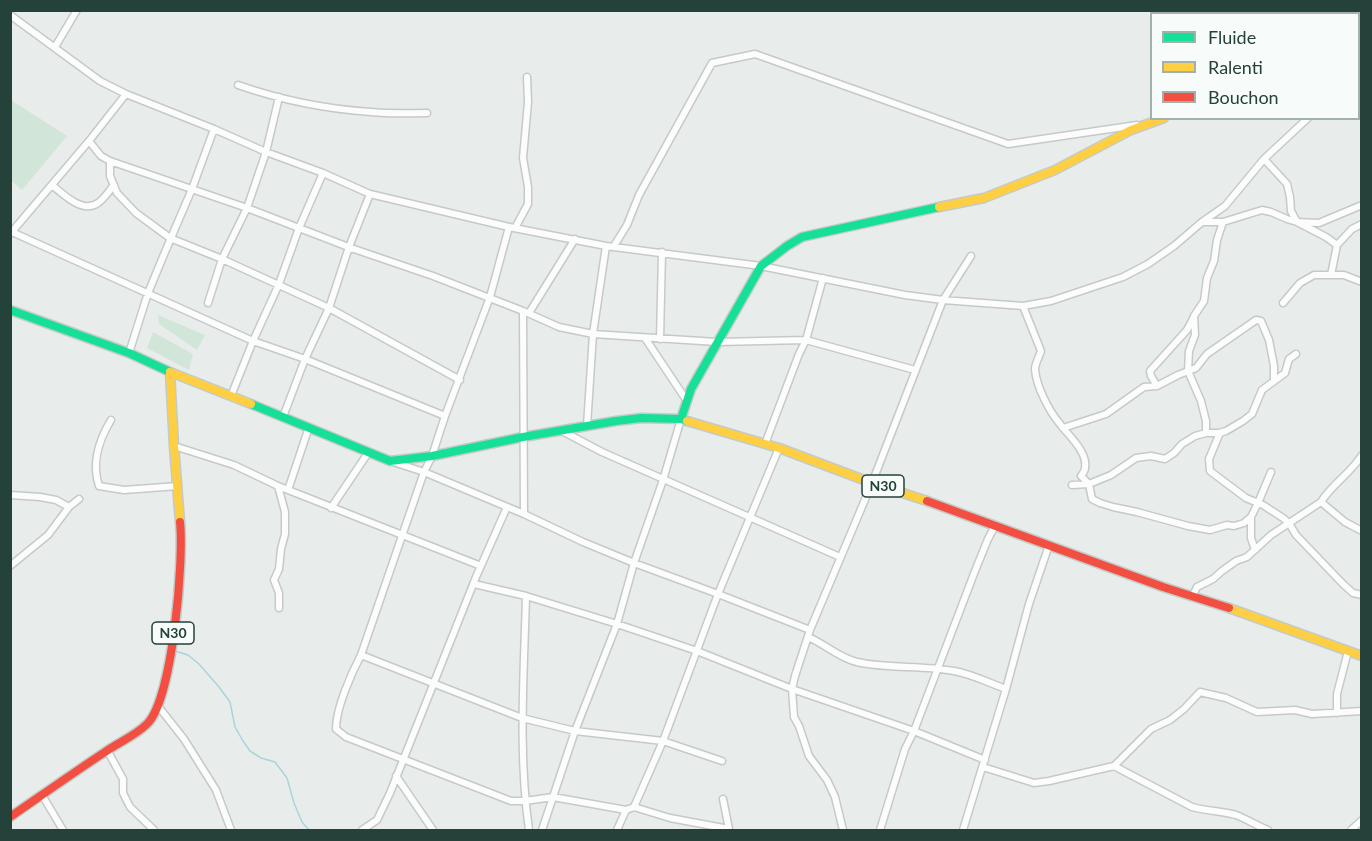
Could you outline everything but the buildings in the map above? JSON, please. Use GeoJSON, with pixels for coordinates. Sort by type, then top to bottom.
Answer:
{"type":"FeatureCollection","features":[{"type":"Feature","properties":{"kind":"main road"},"geometry":{"type":"LineString","coordinates":[[681,419],[691,389],[760,266],[787,246],[802,237],[825,231],[984,198],[1055,170],[1131,130],[1158,120]]}},
{"type":"Feature","properties":{"kind":"main road"},"geometry":{"type":"LineString","coordinates":[[10,310],[129,353],[170,372]]}},
{"type":"Feature","properties":{"kind":"main road","name":"N30"},"geometry":{"type":"LineString","coordinates":[[10,817],[131,736],[148,723],[158,706],[167,676],[180,579],[181,530],[170,372],[390,461],[432,456],[561,430],[641,418],[681,419],[779,448],[1362,656]]}},
{"type":"Feature","properties":{"kind":"street"},"geometry":{"type":"LineString","coordinates":[[55,47],[77,10]]}},
{"type":"Feature","properties":{"kind":"street"},"geometry":{"type":"LineString","coordinates":[[10,15],[100,81],[126,94],[370,194],[512,227],[610,246],[760,266],[905,295],[943,300],[1023,306],[1051,301],[1123,277],[1148,264],[1174,246],[1225,206],[1264,159],[1306,120]]}},
{"type":"Feature","properties":{"kind":"street"},"geometry":{"type":"LineString","coordinates":[[587,426],[593,334],[610,246],[627,225],[639,195],[712,63],[754,54],[1008,144],[1150,123]]}},
{"type":"Feature","properties":{"kind":"street"},"geometry":{"type":"LineString","coordinates":[[527,77],[528,102],[523,158],[528,187],[528,204],[512,227],[490,297],[432,456],[424,472],[361,655],[352,672],[336,719],[336,729],[346,737],[511,801],[553,797],[626,810],[634,807],[670,818],[730,830],[723,800]]}},
{"type":"Feature","properties":{"kind":"street"},"geometry":{"type":"LineString","coordinates":[[238,85],[279,98],[346,110],[427,113]]}},
{"type":"Feature","properties":{"kind":"street"},"geometry":{"type":"LineString","coordinates":[[126,94],[11,233],[254,341],[305,359],[445,416]]}},
{"type":"Feature","properties":{"kind":"street"},"geometry":{"type":"LineString","coordinates":[[208,303],[222,259],[248,208],[266,152],[279,98]]}},
{"type":"Feature","properties":{"kind":"street"},"geometry":{"type":"LineString","coordinates":[[129,353],[148,293],[192,189],[214,129]]}},
{"type":"Feature","properties":{"kind":"street"},"geometry":{"type":"LineString","coordinates":[[89,141],[101,156],[110,161],[248,208],[490,297],[559,327],[593,334],[660,339],[717,342],[806,340],[915,370]]}},
{"type":"Feature","properties":{"kind":"street"},"geometry":{"type":"LineString","coordinates":[[1264,159],[1287,184],[1291,211],[1297,222]]}},
{"type":"Feature","properties":{"kind":"street"},"geometry":{"type":"LineString","coordinates":[[110,161],[110,176],[117,193],[136,213],[170,238],[279,284],[329,308],[459,380]]}},
{"type":"Feature","properties":{"kind":"street"},"geometry":{"type":"LineString","coordinates":[[231,396],[323,173]]}},
{"type":"Feature","properties":{"kind":"street"},"geometry":{"type":"LineString","coordinates":[[52,185],[69,199],[81,205],[94,205],[100,202],[114,185]]}},
{"type":"Feature","properties":{"kind":"street"},"geometry":{"type":"LineString","coordinates":[[283,417],[305,359],[329,308],[349,247],[370,194]]}},
{"type":"Feature","properties":{"kind":"street"},"geometry":{"type":"LineString","coordinates":[[1297,222],[1319,223],[1362,205]]}},
{"type":"Feature","properties":{"kind":"street"},"geometry":{"type":"LineString","coordinates":[[1202,222],[1223,222],[1262,210],[1297,222],[1337,245]]}},
{"type":"Feature","properties":{"kind":"street"},"geometry":{"type":"LineString","coordinates":[[1157,386],[1150,371],[1187,330],[1204,300],[1207,278],[1214,261],[1223,222]]}},
{"type":"Feature","properties":{"kind":"street"},"geometry":{"type":"LineString","coordinates":[[1332,275],[1337,245],[1352,229],[1362,224]]}},
{"type":"Feature","properties":{"kind":"street"},"geometry":{"type":"LineString","coordinates":[[524,514],[526,312],[575,239]]}},
{"type":"Feature","properties":{"kind":"street"},"geometry":{"type":"LineString","coordinates":[[660,339],[663,252]]}},
{"type":"Feature","properties":{"kind":"street"},"geometry":{"type":"LineString","coordinates":[[843,831],[836,797],[827,780],[809,756],[794,717],[792,689],[809,634],[872,483],[943,300],[971,256]]}},
{"type":"Feature","properties":{"kind":"street"},"geometry":{"type":"LineString","coordinates":[[1283,303],[1300,284],[1314,275],[1344,275],[1362,282]]}},
{"type":"Feature","properties":{"kind":"street"},"geometry":{"type":"LineString","coordinates":[[765,444],[806,340],[823,278]]}},
{"type":"Feature","properties":{"kind":"street"},"geometry":{"type":"LineString","coordinates":[[1023,306],[1041,351],[1035,367],[1038,382],[1045,400],[1085,459],[1085,468],[1081,476],[1089,484],[1092,499],[1100,503],[1210,530],[1244,523],[1251,517],[1271,472]]}},
{"type":"Feature","properties":{"kind":"street"},"geometry":{"type":"LineString","coordinates":[[1194,316],[1195,335],[1189,351],[1188,371],[1201,401],[1206,421],[1206,433]]}},
{"type":"Feature","properties":{"kind":"street"},"geometry":{"type":"LineString","coordinates":[[1063,428],[1106,414],[1144,387],[1157,386],[1196,368],[1207,354],[1256,320],[1261,321],[1269,339],[1274,381]]}},
{"type":"Feature","properties":{"kind":"street"},"geometry":{"type":"LineString","coordinates":[[645,338],[687,401]]}},
{"type":"Feature","properties":{"kind":"street"},"geometry":{"type":"LineString","coordinates":[[1072,485],[1089,484],[1111,475],[1136,458],[1151,456],[1165,459],[1195,436],[1226,431],[1252,414],[1262,390],[1285,373],[1289,359],[1296,354]]}},
{"type":"Feature","properties":{"kind":"street"},"geometry":{"type":"LineString","coordinates":[[542,831],[574,731],[617,624],[634,563],[663,480],[681,419]]}},
{"type":"Feature","properties":{"kind":"street"},"geometry":{"type":"LineString","coordinates":[[111,420],[103,434],[94,464],[99,486],[124,490],[178,486]]}},
{"type":"Feature","properties":{"kind":"street"},"geometry":{"type":"LineString","coordinates":[[288,490],[309,427]]}},
{"type":"Feature","properties":{"kind":"street"},"geometry":{"type":"LineString","coordinates":[[561,430],[663,480],[840,558]]}},
{"type":"Feature","properties":{"kind":"street"},"geometry":{"type":"LineString","coordinates":[[1219,433],[1209,459],[1210,471],[1246,498],[1290,523],[1296,535],[1343,584],[1353,594],[1362,595]]}},
{"type":"Feature","properties":{"kind":"street"},"geometry":{"type":"LineString","coordinates":[[174,446],[234,465],[278,486],[481,566]]}},
{"type":"Feature","properties":{"kind":"street"},"geometry":{"type":"LineString","coordinates":[[634,807],[663,741],[718,594],[779,448]]}},
{"type":"Feature","properties":{"kind":"street"},"geometry":{"type":"LineString","coordinates":[[331,507],[368,453]]}},
{"type":"Feature","properties":{"kind":"street"},"geometry":{"type":"LineString","coordinates":[[1192,597],[1197,587],[1213,579],[1236,561],[1247,557],[1270,535],[1321,502],[1326,494],[1359,462],[1362,455]]}},
{"type":"Feature","properties":{"kind":"street"},"geometry":{"type":"LineString","coordinates":[[390,461],[424,472],[634,563],[718,594],[809,634],[838,655],[855,662],[954,671],[1006,689]]}},
{"type":"Feature","properties":{"kind":"street"},"geometry":{"type":"LineString","coordinates":[[278,486],[285,512],[285,534],[280,549],[279,569],[274,580],[279,593],[279,608]]}},
{"type":"Feature","properties":{"kind":"street"},"geometry":{"type":"LineString","coordinates":[[10,495],[56,500],[69,507]]}},
{"type":"Feature","properties":{"kind":"street"},"geometry":{"type":"LineString","coordinates":[[10,566],[48,535],[69,507],[79,499]]}},
{"type":"Feature","properties":{"kind":"street"},"geometry":{"type":"LineString","coordinates":[[1321,502],[1345,522],[1362,531]]}},
{"type":"Feature","properties":{"kind":"street"},"geometry":{"type":"LineString","coordinates":[[362,831],[377,820],[507,507]]}},
{"type":"Feature","properties":{"kind":"street"},"geometry":{"type":"LineString","coordinates":[[1251,517],[1251,538],[1255,550]]}},
{"type":"Feature","properties":{"kind":"street"},"geometry":{"type":"LineString","coordinates":[[880,831],[904,749],[914,731],[995,526]]}},
{"type":"Feature","properties":{"kind":"street"},"geometry":{"type":"LineString","coordinates":[[963,831],[1029,604],[1049,545]]}},
{"type":"Feature","properties":{"kind":"street"},"geometry":{"type":"LineString","coordinates":[[474,584],[526,596],[697,651],[792,689],[914,731],[984,764],[1034,783],[1114,766],[1151,729],[1177,714],[1200,692],[1226,698],[1257,712],[1295,710],[1312,714],[1362,711]]}},
{"type":"Feature","properties":{"kind":"street"},"geometry":{"type":"LineString","coordinates":[[526,596],[522,718],[525,801],[529,831]]}},
{"type":"Feature","properties":{"kind":"street"},"geometry":{"type":"LineString","coordinates":[[1337,713],[1337,694],[1348,651]]}},
{"type":"Feature","properties":{"kind":"street"},"geometry":{"type":"LineString","coordinates":[[361,655],[522,718],[574,731],[663,741],[722,762]]}},
{"type":"Feature","properties":{"kind":"street"},"geometry":{"type":"LineString","coordinates":[[158,706],[184,739],[216,790],[231,831]]}},
{"type":"Feature","properties":{"kind":"street"},"geometry":{"type":"LineString","coordinates":[[107,750],[123,779],[123,793],[130,807],[154,831]]}},
{"type":"Feature","properties":{"kind":"street"},"geometry":{"type":"LineString","coordinates":[[1114,766],[1192,807],[1237,816],[1268,831]]}},
{"type":"Feature","properties":{"kind":"street"},"geometry":{"type":"LineString","coordinates":[[396,776],[433,831]]}},
{"type":"Feature","properties":{"kind":"street"},"geometry":{"type":"LineString","coordinates":[[42,795],[63,831]]}},
{"type":"Feature","properties":{"kind":"street"},"geometry":{"type":"LineString","coordinates":[[617,831],[626,810]]}},
{"type":"Feature","properties":{"kind":"street"},"geometry":{"type":"LineString","coordinates":[[1352,831],[1362,819]]}},
{"type":"Feature","properties":{"kind":"green space"},"geometry":{"type":"Polygon","coordinates":[[[11,100],[67,136],[22,190],[11,181],[11,100]]]}},
{"type":"Feature","properties":{"kind":"green space"},"geometry":{"type":"Polygon","coordinates":[[[158,315],[205,335],[197,350],[159,324],[158,315]]]}},
{"type":"Feature","properties":{"kind":"green space"},"geometry":{"type":"Polygon","coordinates":[[[153,332],[193,354],[189,370],[147,348],[153,332]]]}},
{"type":"Feature","properties":{"kind":"waterway"},"geometry":{"type":"LineString","coordinates":[[175,651],[188,655],[219,687],[230,702],[235,727],[250,751],[261,758],[275,762],[287,778],[302,822],[309,830]]}},
{"type":"Feature","properties":{"kind":"traffic: fast"},"geometry":{"type":"LineString","coordinates":[[681,419],[691,389],[761,266],[802,237],[939,207]]}},
{"type":"Feature","properties":{"kind":"traffic: fast"},"geometry":{"type":"LineString","coordinates":[[10,310],[129,353],[170,372]]}},
{"type":"Feature","properties":{"kind":"traffic: fast"},"geometry":{"type":"LineString","coordinates":[[251,404],[390,461],[432,456],[616,421],[641,418],[687,421]]}},
{"type":"Feature","properties":{"kind":"traffic: slow"},"geometry":{"type":"LineString","coordinates":[[939,207],[984,198],[1055,170],[1131,130],[1158,120]]}},
{"type":"Feature","properties":{"kind":"traffic: slow"},"geometry":{"type":"LineString","coordinates":[[180,522],[170,372],[251,404]]}},
{"type":"Feature","properties":{"kind":"traffic: slow"},"geometry":{"type":"LineString","coordinates":[[687,421],[779,448],[927,501]]}},
{"type":"Feature","properties":{"kind":"traffic: slow"},"geometry":{"type":"LineString","coordinates":[[1229,608],[1362,656]]}},
{"type":"Feature","properties":{"kind":"traffic: jam"},"geometry":{"type":"LineString","coordinates":[[927,501],[1163,587],[1229,608]]}},
{"type":"Feature","properties":{"kind":"traffic: jam"},"geometry":{"type":"LineString","coordinates":[[10,817],[137,732],[147,724],[156,710],[164,687],[175,628],[180,566],[180,522]]}}]}
